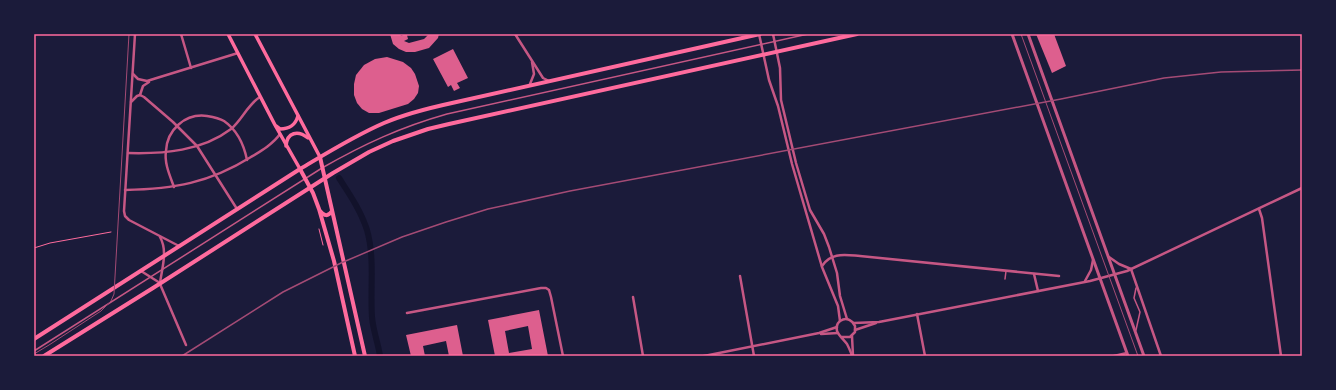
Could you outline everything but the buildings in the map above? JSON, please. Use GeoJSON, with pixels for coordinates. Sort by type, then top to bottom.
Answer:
{"type":"FeatureCollection","features":[{"type":"Feature","properties":{"kind":"main road"},"geometry":{"type":"LineString","coordinates":[[228,34],[275,126],[316,200],[336,267],[355,356]]}},
{"type":"Feature","properties":{"kind":"main road"},"geometry":{"type":"LineString","coordinates":[[255,34],[320,157],[365,356]]}},
{"type":"Feature","properties":{"kind":"main road"},"geometry":{"type":"LineString","coordinates":[[34,339],[300,169],[389,121],[439,106],[759,34]]}},
{"type":"Feature","properties":{"kind":"main road"},"geometry":{"type":"LineString","coordinates":[[44,356],[324,178],[369,152],[393,141],[428,129],[552,100],[857,34]]}},
{"type":"Feature","properties":{"kind":"main road"},"geometry":{"type":"LineString","coordinates":[[275,126],[280,129],[290,128],[295,124],[298,116]]}},
{"type":"Feature","properties":{"kind":"main road"},"geometry":{"type":"LineString","coordinates":[[286,146],[287,140],[295,133],[304,134],[309,138]]}},
{"type":"Feature","properties":{"kind":"main road"},"geometry":{"type":"LineString","coordinates":[[319,209],[325,215],[329,215],[332,211]]}},
{"type":"Feature","properties":{"kind":"street"},"geometry":{"type":"LineString","coordinates":[[135,34],[125,190],[125,216],[136,224],[180,247]]}},
{"type":"Feature","properties":{"kind":"street"},"geometry":{"type":"LineString","coordinates":[[181,34],[192,68]]}},
{"type":"Feature","properties":{"kind":"street"},"geometry":{"type":"LineString","coordinates":[[515,34],[543,78],[549,81]]}},
{"type":"Feature","properties":{"kind":"street"},"geometry":{"type":"LineString","coordinates":[[759,34],[769,80],[778,106],[792,164],[822,266],[838,306],[840,321],[837,327],[838,333],[848,345],[853,356]]}},
{"type":"Feature","properties":{"kind":"street"},"geometry":{"type":"LineString","coordinates":[[773,34],[780,68],[781,100],[796,163],[808,206],[824,234],[832,256],[837,273],[840,296],[847,319]]}},
{"type":"Feature","properties":{"kind":"street"},"geometry":{"type":"LineString","coordinates":[[1012,34],[1092,260],[1128,355],[1114,356]]}},
{"type":"Feature","properties":{"kind":"street"},"geometry":{"type":"LineString","coordinates":[[1028,34],[1144,356]]}},
{"type":"Feature","properties":{"kind":"street"},"geometry":{"type":"LineString","coordinates":[[133,74],[135,78],[142,81],[152,80],[238,52]]}},
{"type":"Feature","properties":{"kind":"street"},"geometry":{"type":"LineString","coordinates":[[529,86],[534,74],[531,60]]}},
{"type":"Feature","properties":{"kind":"street"},"geometry":{"type":"LineString","coordinates":[[131,102],[140,95],[143,86],[152,80]]}},
{"type":"Feature","properties":{"kind":"street"},"geometry":{"type":"LineString","coordinates":[[140,95],[177,125],[197,146],[238,209]]}},
{"type":"Feature","properties":{"kind":"street"},"geometry":{"type":"LineString","coordinates":[[128,153],[165,152],[197,146],[219,137],[232,128],[253,103],[261,97]]}},
{"type":"Feature","properties":{"kind":"street"},"geometry":{"type":"LineString","coordinates":[[174,187],[165,152],[168,138],[177,125],[190,118],[202,115],[218,118],[225,122],[232,128],[240,140],[247,160]]}},
{"type":"Feature","properties":{"kind":"street"},"geometry":{"type":"LineString","coordinates":[[125,190],[174,187],[195,183],[247,160],[269,145],[280,134]]}},
{"type":"Feature","properties":{"kind":"street"},"geometry":{"type":"LineString","coordinates":[[855,330],[879,322],[1115,275],[1131,269],[1302,188]]}},
{"type":"Feature","properties":{"kind":"street"},"geometry":{"type":"LineString","coordinates":[[1259,209],[1262,218],[1281,356]]}},
{"type":"Feature","properties":{"kind":"street"},"geometry":{"type":"LineString","coordinates":[[160,237],[163,245],[164,256],[160,283],[186,345]]}},
{"type":"Feature","properties":{"kind":"street"},"geometry":{"type":"LineString","coordinates":[[822,266],[826,260],[832,256],[840,255],[1060,276]]}},
{"type":"Feature","properties":{"kind":"street"},"geometry":{"type":"LineString","coordinates":[[1108,255],[1116,262],[1131,269],[1161,356]]}},
{"type":"Feature","properties":{"kind":"street"},"geometry":{"type":"LineString","coordinates":[[1084,282],[1091,270],[1092,260]]}},
{"type":"Feature","properties":{"kind":"street"},"geometry":{"type":"LineString","coordinates":[[141,271],[160,283]]}},
{"type":"Feature","properties":{"kind":"street"},"geometry":{"type":"LineString","coordinates":[[1034,274],[1038,291]]}},
{"type":"Feature","properties":{"kind":"street"},"geometry":{"type":"LineString","coordinates":[[740,276],[754,356]]}},
{"type":"Feature","properties":{"kind":"street"},"geometry":{"type":"LineString","coordinates":[[407,313],[546,288],[551,297],[562,355]]}},
{"type":"Feature","properties":{"kind":"street"},"geometry":{"type":"LineString","coordinates":[[633,297],[644,356]]}},
{"type":"Feature","properties":{"kind":"street"},"geometry":{"type":"LineString","coordinates":[[917,314],[925,356]]}},
{"type":"Feature","properties":{"kind":"street"},"geometry":{"type":"LineString","coordinates":[[840,321],[847,319],[854,323],[879,322]]}},
{"type":"Feature","properties":{"kind":"street"},"geometry":{"type":"LineString","coordinates":[[853,356],[852,336],[855,330],[854,323]]}},
{"type":"Feature","properties":{"kind":"street"},"geometry":{"type":"LineString","coordinates":[[704,356],[819,333],[837,327]]}},
{"type":"Feature","properties":{"kind":"street"},"geometry":{"type":"LineString","coordinates":[[819,333],[838,333]]}},
{"type":"Feature","properties":{"kind":"street"},"geometry":{"type":"LineString","coordinates":[[842,337],[847,338],[852,336]]}},
{"type":"Feature","properties":{"kind":"lane"},"geometry":{"type":"LineString","coordinates":[[34,352],[322,168],[375,139],[395,130],[447,114],[808,34]]}},
{"type":"Feature","properties":{"kind":"lane"},"geometry":{"type":"LineString","coordinates":[[1005,279],[1006,271]]}},
{"type":"Feature","properties":{"kind":"lane"},"geometry":{"type":"LineString","coordinates":[[1135,332],[1140,312],[1134,298],[1137,286]]}},
{"type":"Feature","properties":{"kind":"path"},"geometry":{"type":"LineString","coordinates":[[317,223],[324,245]]}},
{"type":"Feature","properties":{"kind":"path"},"geometry":{"type":"LineString","coordinates":[[34,248],[50,243],[111,232]]}},
{"type":"Feature","properties":{"kind":"waterway"},"geometry":{"type":"LineString","coordinates":[[339,178],[351,197],[365,223],[367,230],[372,262],[373,327],[380,356]]}},
{"type":"Feature","properties":{"kind":"tram line"},"geometry":{"type":"LineString","coordinates":[[34,354],[101,311],[111,301],[114,294],[129,34]]}},
{"type":"Feature","properties":{"kind":"tram line"},"geometry":{"type":"LineString","coordinates":[[1021,34],[1138,356]]}},
{"type":"Feature","properties":{"kind":"railway"},"geometry":{"type":"LineString","coordinates":[[182,356],[283,292],[341,263],[402,237],[488,209],[570,191],[1061,99],[1164,78],[1221,72],[1302,70]]}}]}
